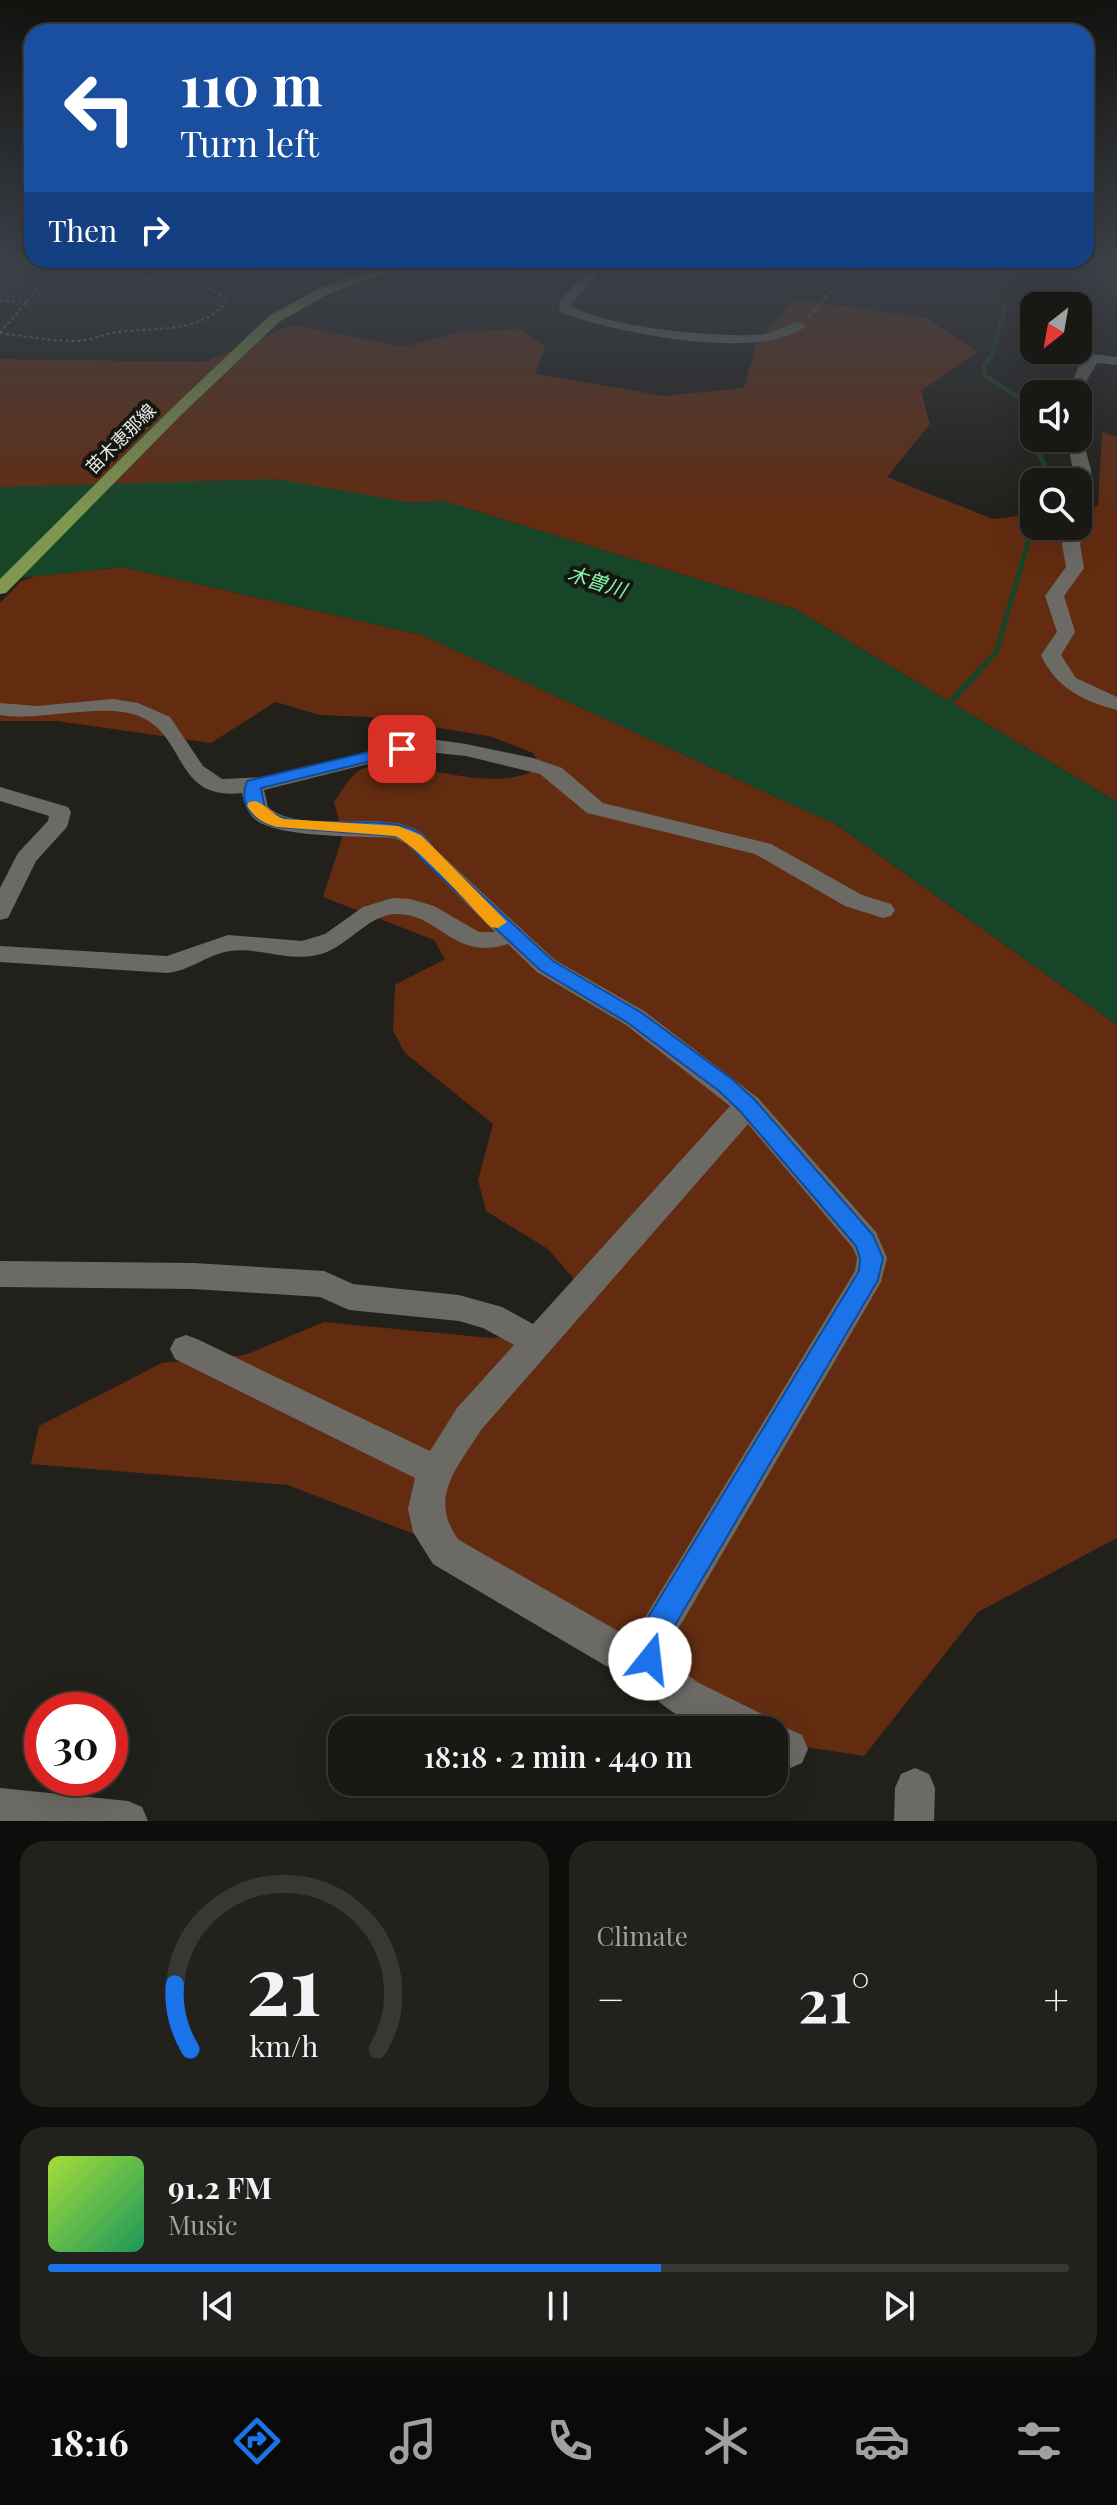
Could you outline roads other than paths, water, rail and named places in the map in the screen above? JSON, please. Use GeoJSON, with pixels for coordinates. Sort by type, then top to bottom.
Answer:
{"type":"FeatureCollection","features":[{"type":"Feature","properties":{"kind":"main road","name":"苗木恵那線"},"geometry":{"type":"LineString","coordinates":[[0,589],[242,349]]}},
{"type":"Feature","properties":{"kind":"street"},"geometry":{"type":"LineString","coordinates":[[1079,380],[1084,367],[1093,358],[1117,361]]}},
{"type":"Feature","properties":{"kind":"street"},"geometry":{"type":"LineString","coordinates":[[1078,452],[1083,470],[1084,517],[1071,544],[1075,568],[1054,590],[1053,599],[1065,622],[1066,632],[1051,655],[1060,678],[1117,704]]}},
{"type":"Feature","properties":{"kind":"street"},"geometry":{"type":"LineString","coordinates":[[0,709],[16,713],[46,713],[106,706],[133,708],[165,723],[180,742],[193,771],[206,782],[234,787],[402,749],[463,749],[551,771],[592,807],[769,851],[864,907],[883,910]]}},
{"type":"Feature","properties":{"kind":"street"},"geometry":{"type":"LineString","coordinates":[[253,785],[253,801],[257,811],[266,819],[283,824],[398,831],[415,839],[427,854],[546,966],[635,1018],[726,1085],[748,1105],[865,1241],[872,1258],[870,1273],[651,1639],[650,1659],[654,1672],[667,1685],[726,1716]]}},
{"type":"Feature","properties":{"kind":"street"},"geometry":{"type":"LineString","coordinates":[[0,794],[60,812],[59,822],[26,858],[0,912]]}},
{"type":"Feature","properties":{"kind":"street"},"geometry":{"type":"LineString","coordinates":[[0,954],[176,963],[228,943],[285,950],[311,948],[325,945],[379,910],[392,906],[410,906],[426,912],[477,942],[489,943],[511,935]]}},
{"type":"Feature","properties":{"kind":"street"},"geometry":{"type":"LineString","coordinates":[[650,1659],[619,1653],[446,1552],[431,1532],[426,1509],[435,1471],[469,1419],[748,1105]]}},
{"type":"Feature","properties":{"kind":"street"},"geometry":{"type":"LineString","coordinates":[[0,1274],[193,1276],[324,1284],[349,1297],[459,1308],[491,1317],[537,1342]]}},
{"type":"Feature","properties":{"kind":"street"},"geometry":{"type":"LineString","coordinates":[[186,1349],[435,1471]]}},
{"type":"Feature","properties":{"kind":"street"},"geometry":{"type":"LineString","coordinates":[[0,1808],[128,1821]]}},
{"type":"Feature","properties":{"kind":"water","name":"木曽川"},"geometry":{"type":"Polygon","coordinates":[[[277,479],[412,503],[443,501],[795,609],[1117,802],[1117,1025],[837,825],[422,635],[123,567],[0,580],[0,487],[277,479]]]}},
{"type":"Feature","properties":{"kind":"waterway"},"geometry":{"type":"LineString","coordinates":[[994,349],[984,366],[985,376],[1020,398]]}},
{"type":"Feature","properties":{"kind":"waterway"},"geometry":{"type":"LineString","coordinates":[[1038,452],[1044,468]]}},
{"type":"Feature","properties":{"kind":"waterway"},"geometry":{"type":"LineString","coordinates":[[975,675],[996,652],[1029,540]]}},
{"type":"Feature","properties":{"kind":"waterway"},"geometry":{"type":"LineString","coordinates":[[944,709],[977,673]]}}]}
